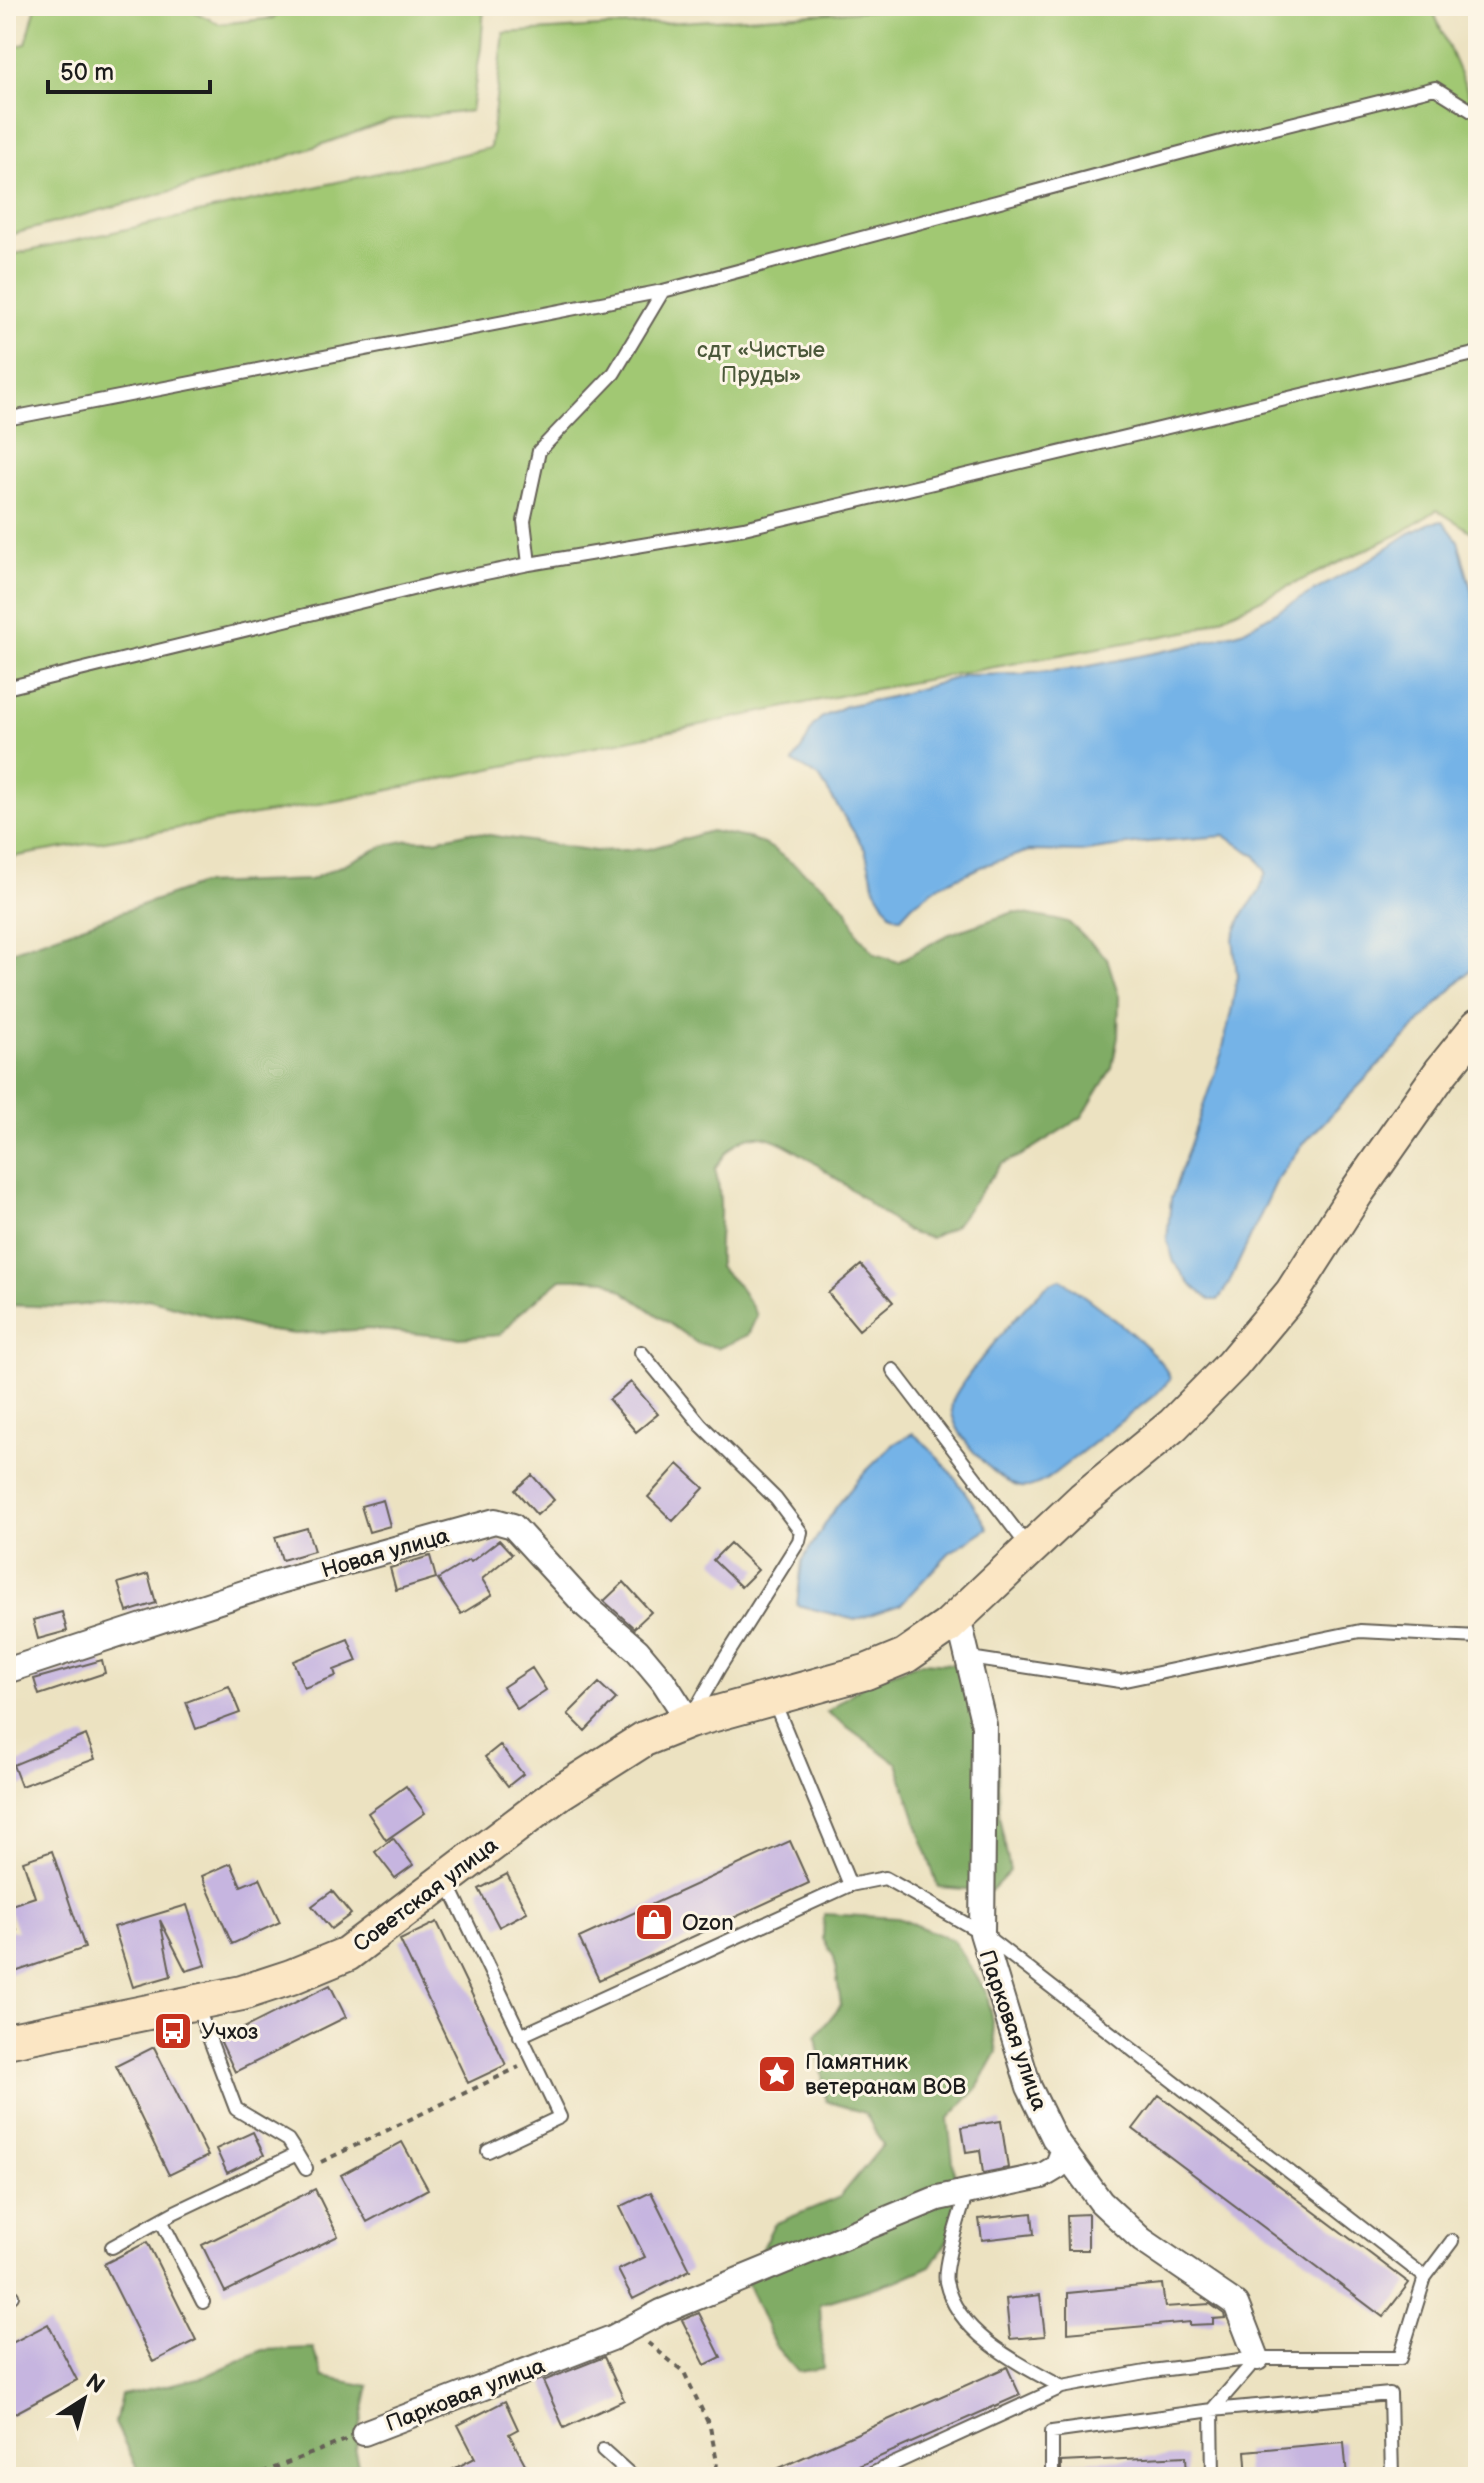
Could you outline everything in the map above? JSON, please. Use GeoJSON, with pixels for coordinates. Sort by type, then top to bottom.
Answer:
{"type":"FeatureCollection","features":[{"type":"Feature","properties":{"kind":"main road","name":"Советская улица"},"geometry":{"type":"LineString","coordinates":[[6,2041],[254,1989],[347,1954],[559,1793],[644,1739],[689,1721],[866,1672],[905,1656],[958,1617],[1083,1499],[1173,1425],[1232,1365],[1292,1293],[1356,1193],[1478,1026]]}},
{"type":"Feature","properties":{"kind":"street","name":"Новая улица"},"geometry":{"type":"LineString","coordinates":[[6,1671],[280,1581],[495,1521],[513,1526],[587,1607],[637,1650],[663,1681],[689,1721]]}},
{"type":"Feature","properties":{"kind":"street","name":"Парковая улица"},"geometry":{"type":"LineString","coordinates":[[958,1617],[984,1725],[982,1933],[1029,2087],[1063,2152],[1101,2202],[1142,2240],[1236,2304],[1257,2358]]}},
{"type":"Feature","properties":{"kind":"street","name":"Парковая улица"},"geometry":{"type":"LineString","coordinates":[[364,2433],[622,2333],[661,2312],[938,2198],[1042,2176],[1057,2167],[1063,2152]]}},
{"type":"Feature","properties":{"kind":"lane"},"geometry":{"type":"LineString","coordinates":[[6,419],[663,291],[1435,88],[1478,115]]}},
{"type":"Feature","properties":{"kind":"lane"},"geometry":{"type":"LineString","coordinates":[[529,564],[524,521],[539,451],[614,373],[663,291]]}},
{"type":"Feature","properties":{"kind":"lane"},"geometry":{"type":"LineString","coordinates":[[6,688],[437,583],[529,564],[744,528],[1478,353]]}},
{"type":"Feature","properties":{"kind":"lane"},"geometry":{"type":"LineString","coordinates":[[641,1352],[701,1425],[776,1499],[801,1532],[799,1541],[689,1721]]}},
{"type":"Feature","properties":{"kind":"lane"},"geometry":{"type":"LineString","coordinates":[[893,1370],[1029,1548]]}},
{"type":"Feature","properties":{"kind":"lane"},"geometry":{"type":"LineString","coordinates":[[970,1658],[1120,1681],[1360,1631],[1478,1637]]}},
{"type":"Feature","properties":{"kind":"lane"},"geometry":{"type":"LineString","coordinates":[[773,1697],[850,1885]]}},
{"type":"Feature","properties":{"kind":"lane"},"geometry":{"type":"LineString","coordinates":[[520,2036],[850,1885],[885,1878],[982,1933],[1425,2277]]}},
{"type":"Feature","properties":{"kind":"lane"},"geometry":{"type":"LineString","coordinates":[[446,1879],[560,2117],[488,2151]]}},
{"type":"Feature","properties":{"kind":"lane"},"geometry":{"type":"LineString","coordinates":[[196,2002],[236,2109],[288,2140],[306,2169]]}},
{"type":"Feature","properties":{"kind":"lane"},"geometry":{"type":"LineString","coordinates":[[112,2247],[297,2154]]}},
{"type":"Feature","properties":{"kind":"lane"},"geometry":{"type":"LineString","coordinates":[[967,2191],[945,2280],[959,2313],[1002,2355],[1062,2387]]}},
{"type":"Feature","properties":{"kind":"lane"},"geometry":{"type":"LineString","coordinates":[[161,2220],[203,2302]]}},
{"type":"Feature","properties":{"kind":"lane"},"geometry":{"type":"LineString","coordinates":[[865,2477],[1062,2387],[1151,2371],[1257,2358],[1400,2358],[1425,2277],[1452,2241]]}},
{"type":"Feature","properties":{"kind":"lane"},"geometry":{"type":"LineString","coordinates":[[1213,2477],[1212,2410],[1257,2358]]}},
{"type":"Feature","properties":{"kind":"lane"},"geometry":{"type":"LineString","coordinates":[[1052,2477],[1052,2432],[1212,2410],[1390,2394],[1392,2477]]}},
{"type":"Feature","properties":{"kind":"lane"},"geometry":{"type":"LineString","coordinates":[[603,2450],[633,2477]]}},
{"type":"Feature","properties":{"kind":"path"},"geometry":{"type":"LineString","coordinates":[[306,2169],[532,2061]]}},
{"type":"Feature","properties":{"kind":"path"},"geometry":{"type":"LineString","coordinates":[[622,2333],[684,2372],[710,2427],[717,2462],[715,2477]]}},
{"type":"Feature","properties":{"kind":"path"},"geometry":{"type":"LineString","coordinates":[[251,2477],[364,2433]]}},
{"type":"Feature","properties":{"kind":"green space"},"geometry":{"type":"Polygon","coordinates":[[[36,6],[183,6],[219,24],[274,18],[283,6],[484,6],[471,111],[391,120],[249,170],[6,236],[6,48],[26,44],[36,6]]]}},
{"type":"Feature","properties":{"kind":"green space","name":"сдт «Чистые Пруды»"},"geometry":{"type":"Polygon","coordinates":[[[941,6],[1431,6],[1478,116],[1478,536],[1437,510],[1399,534],[1196,630],[853,693],[342,800],[6,858],[6,256],[490,148],[504,33],[941,6]]]}},
{"type":"Feature","properties":{"kind":"green space"},"geometry":{"type":"Polygon","coordinates":[[[711,831],[752,839],[770,847],[826,888],[846,908],[859,936],[875,954],[898,962],[947,935],[1014,912],[1068,922],[1107,958],[1119,997],[1118,1037],[1112,1068],[1082,1117],[1020,1156],[1001,1164],[955,1226],[931,1238],[907,1231],[832,1175],[771,1138],[749,1137],[737,1143],[715,1169],[720,1207],[719,1267],[741,1289],[757,1315],[748,1335],[719,1348],[697,1343],[607,1280],[561,1279],[519,1314],[500,1335],[459,1338],[369,1329],[295,1334],[263,1330],[148,1299],[60,1307],[6,1305],[6,953],[201,884],[310,880],[386,845],[409,840],[435,840],[470,832],[595,851],[649,849],[711,831]]]}},
{"type":"Feature","properties":{"kind":"green space"},"geometry":{"type":"Polygon","coordinates":[[[922,1662],[966,1665],[997,1745],[999,1815],[1010,1871],[991,1891],[938,1887],[897,1763],[827,1712],[866,1683],[922,1662]]]}},
{"type":"Feature","properties":{"kind":"green space"},"geometry":{"type":"Polygon","coordinates":[[[824,1914],[898,1918],[953,1940],[987,1993],[997,2052],[976,2090],[948,2119],[960,2222],[931,2266],[899,2280],[820,2304],[823,2368],[798,2372],[775,2346],[746,2280],[774,2224],[840,2197],[883,2145],[865,2113],[826,2101],[816,2036],[841,2005],[834,1957],[823,1939],[824,1914]]]}},
{"type":"Feature","properties":{"kind":"green space"},"geometry":{"type":"Polygon","coordinates":[[[313,2348],[323,2377],[369,2386],[355,2452],[361,2477],[141,2477],[115,2423],[121,2395],[204,2377],[262,2350],[313,2348]]]}},
{"type":"Feature","properties":{"kind":"water"},"geometry":{"type":"Polygon","coordinates":[[[1443,521],[1458,541],[1478,614],[1478,962],[1304,1143],[1277,1180],[1228,1285],[1218,1300],[1210,1300],[1191,1285],[1174,1262],[1167,1240],[1171,1199],[1222,1052],[1237,976],[1233,938],[1243,914],[1259,892],[1266,872],[1256,856],[1225,836],[1148,842],[1081,852],[1029,851],[940,885],[900,918],[890,913],[875,888],[865,850],[819,777],[793,762],[812,727],[821,718],[845,706],[891,697],[966,675],[1023,674],[1080,668],[1184,647],[1242,631],[1366,562],[1408,534],[1430,523],[1443,521]]]}},
{"type":"Feature","properties":{"kind":"water"},"geometry":{"type":"Polygon","coordinates":[[[1061,1279],[1140,1341],[1165,1369],[1170,1380],[1046,1480],[1021,1487],[996,1474],[974,1452],[956,1426],[952,1403],[966,1378],[1012,1322],[1049,1284],[1061,1279]]]}},
{"type":"Feature","properties":{"kind":"water"},"geometry":{"type":"Polygon","coordinates":[[[913,1433],[954,1477],[988,1528],[949,1553],[900,1605],[855,1620],[797,1605],[802,1561],[836,1507],[862,1475],[894,1444],[913,1433]]]}},
{"type":"Feature","properties":{"kind":"building"},"geometry":{"type":"Polygon","coordinates":[[[861,1265],[893,1302],[859,1330],[828,1293],[861,1265]]]}},
{"type":"Feature","properties":{"kind":"building"},"geometry":{"type":"Polygon","coordinates":[[[631,1382],[658,1414],[636,1432],[609,1400],[631,1382]]]}},
{"type":"Feature","properties":{"kind":"building"},"geometry":{"type":"Polygon","coordinates":[[[678,1464],[704,1488],[673,1521],[648,1497],[678,1464]]]}},
{"type":"Feature","properties":{"kind":"building"},"geometry":{"type":"Polygon","coordinates":[[[532,1475],[554,1500],[537,1515],[515,1490],[532,1475]]]}},
{"type":"Feature","properties":{"kind":"building"},"geometry":{"type":"Polygon","coordinates":[[[383,1500],[390,1526],[369,1532],[361,1506],[383,1500]]]}},
{"type":"Feature","properties":{"kind":"building"},"geometry":{"type":"Polygon","coordinates":[[[307,1528],[314,1551],[282,1560],[275,1537],[307,1528]]]}},
{"type":"Feature","properties":{"kind":"building"},"geometry":{"type":"Polygon","coordinates":[[[499,1540],[512,1554],[482,1579],[492,1595],[461,1614],[438,1579],[469,1560],[471,1562],[499,1540]]]}},
{"type":"Feature","properties":{"kind":"building"},"geometry":{"type":"Polygon","coordinates":[[[730,1543],[758,1570],[741,1587],[713,1560],[730,1543]]]}},
{"type":"Feature","properties":{"kind":"building"},"geometry":{"type":"Polygon","coordinates":[[[430,1556],[436,1578],[396,1590],[390,1568],[430,1556]]]}},
{"type":"Feature","properties":{"kind":"building"},"geometry":{"type":"Polygon","coordinates":[[[148,1574],[156,1603],[127,1612],[118,1583],[148,1574]]]}},
{"type":"Feature","properties":{"kind":"building"},"geometry":{"type":"Polygon","coordinates":[[[624,1582],[651,1612],[634,1628],[604,1601],[624,1582]]]}},
{"type":"Feature","properties":{"kind":"building"},"geometry":{"type":"Polygon","coordinates":[[[62,1612],[67,1631],[38,1639],[33,1620],[62,1612]]]}},
{"type":"Feature","properties":{"kind":"building"},"geometry":{"type":"Polygon","coordinates":[[[348,1639],[357,1661],[334,1670],[336,1676],[304,1688],[293,1661],[348,1639]]]}},
{"type":"Feature","properties":{"kind":"building"},"geometry":{"type":"Polygon","coordinates":[[[102,1660],[105,1673],[39,1695],[34,1679],[102,1660]]]}},
{"type":"Feature","properties":{"kind":"building"},"geometry":{"type":"Polygon","coordinates":[[[532,1668],[546,1690],[517,1709],[503,1687],[532,1668]]]}},
{"type":"Feature","properties":{"kind":"building"},"geometry":{"type":"Polygon","coordinates":[[[599,1683],[616,1699],[585,1731],[568,1714],[599,1683]]]}},
{"type":"Feature","properties":{"kind":"building"},"geometry":{"type":"Polygon","coordinates":[[[229,1686],[240,1713],[196,1729],[186,1702],[229,1686]]]}},
{"type":"Feature","properties":{"kind":"building"},"geometry":{"type":"Polygon","coordinates":[[[86,1735],[95,1759],[21,1786],[13,1765],[86,1735]]]}},
{"type":"Feature","properties":{"kind":"building"},"geometry":{"type":"Polygon","coordinates":[[[500,1745],[523,1774],[508,1786],[485,1757],[500,1745]]]}},
{"type":"Feature","properties":{"kind":"building"},"geometry":{"type":"Polygon","coordinates":[[[406,1786],[425,1813],[386,1840],[368,1813],[406,1786]]]}},
{"type":"Feature","properties":{"kind":"building"},"geometry":{"type":"Polygon","coordinates":[[[393,1838],[413,1865],[395,1878],[375,1852],[393,1838]]]}},
{"type":"Feature","properties":{"kind":"building"},"geometry":{"type":"Polygon","coordinates":[[[790,1841],[809,1883],[599,1980],[579,1938],[790,1841]]]}},
{"type":"Feature","properties":{"kind":"building"},"geometry":{"type":"Polygon","coordinates":[[[52,1851],[85,1948],[6,1975],[6,1932],[17,1931],[8,1906],[35,1897],[23,1861],[52,1851]]]}},
{"type":"Feature","properties":{"kind":"building"},"geometry":{"type":"Polygon","coordinates":[[[231,1863],[241,1886],[260,1878],[280,1922],[232,1944],[202,1876],[231,1863]]]}},
{"type":"Feature","properties":{"kind":"building"},"geometry":{"type":"Polygon","coordinates":[[[507,1874],[527,1912],[499,1927],[479,1889],[507,1874]]]}},
{"type":"Feature","properties":{"kind":"building"},"geometry":{"type":"Polygon","coordinates":[[[332,1891],[351,1914],[331,1929],[312,1906],[332,1891]]]}},
{"type":"Feature","properties":{"kind":"building"},"geometry":{"type":"Polygon","coordinates":[[[187,1905],[206,1965],[186,1971],[160,1920],[171,1976],[133,1987],[114,1927],[187,1905]]]}},
{"type":"Feature","properties":{"kind":"building"},"geometry":{"type":"Polygon","coordinates":[[[437,1922],[506,2065],[468,2083],[400,1940],[437,1922]]]}},
{"type":"Feature","properties":{"kind":"building"},"geometry":{"type":"Polygon","coordinates":[[[330,1985],[346,2017],[235,2072],[220,2040],[330,1985]]]}},
{"type":"Feature","properties":{"kind":"building"},"geometry":{"type":"Polygon","coordinates":[[[154,2047],[208,2156],[169,2175],[116,2066],[154,2047]]]}},
{"type":"Feature","properties":{"kind":"building"},"geometry":{"type":"Polygon","coordinates":[[[1159,2095],[1409,2283],[1383,2317],[1133,2129],[1159,2095]]]}},
{"type":"Feature","properties":{"kind":"building"},"geometry":{"type":"Polygon","coordinates":[[[1001,2121],[1008,2168],[983,2173],[980,2150],[966,2152],[962,2127],[1001,2121]]]}},
{"type":"Feature","properties":{"kind":"building"},"geometry":{"type":"Polygon","coordinates":[[[253,2132],[264,2155],[227,2173],[216,2149],[253,2132]]]}},
{"type":"Feature","properties":{"kind":"building"},"geometry":{"type":"Polygon","coordinates":[[[402,2142],[428,2189],[367,2222],[341,2175],[402,2142]]]}},
{"type":"Feature","properties":{"kind":"building"},"geometry":{"type":"Polygon","coordinates":[[[315,2189],[338,2236],[225,2292],[202,2245],[315,2189]]]}},
{"type":"Feature","properties":{"kind":"building"},"geometry":{"type":"Polygon","coordinates":[[[651,2192],[690,2270],[633,2299],[618,2270],[645,2257],[620,2207],[651,2192]]]}},
{"type":"Feature","properties":{"kind":"building"},"geometry":{"type":"Polygon","coordinates":[[[1032,2213],[1034,2234],[982,2240],[979,2219],[1032,2213]]]}},
{"type":"Feature","properties":{"kind":"building"},"geometry":{"type":"Polygon","coordinates":[[[1088,2214],[1088,2250],[1068,2250],[1067,2215],[1088,2214]]]}},
{"type":"Feature","properties":{"kind":"building"},"geometry":{"type":"Polygon","coordinates":[[[147,2242],[196,2340],[153,2362],[104,2264],[147,2242]]]}},
{"type":"Feature","properties":{"kind":"building"},"geometry":{"type":"Polygon","coordinates":[[[1162,2284],[1165,2307],[1210,2304],[1225,2318],[1213,2319],[1213,2324],[1190,2325],[1190,2322],[1068,2333],[1068,2293],[1162,2284]]]}},
{"type":"Feature","properties":{"kind":"building"},"geometry":{"type":"Polygon","coordinates":[[[1040,2295],[1045,2336],[1010,2339],[1006,2299],[1040,2295]]]}},
{"type":"Feature","properties":{"kind":"building"},"geometry":{"type":"Polygon","coordinates":[[[699,2313],[721,2357],[705,2365],[682,2320],[699,2313]]]}},
{"type":"Feature","properties":{"kind":"building"},"geometry":{"type":"Polygon","coordinates":[[[48,2324],[77,2380],[6,2418],[6,2346],[48,2324]]]}},
{"type":"Feature","properties":{"kind":"building"},"geometry":{"type":"Polygon","coordinates":[[[604,2357],[624,2400],[564,2428],[543,2381],[604,2357]]]}},
{"type":"Feature","properties":{"kind":"building"},"geometry":{"type":"Polygon","coordinates":[[[1007,2367],[1020,2395],[834,2477],[759,2477],[1007,2367]]]}},
{"type":"Feature","properties":{"kind":"building"},"geometry":{"type":"Polygon","coordinates":[[[505,2401],[518,2429],[509,2434],[532,2477],[438,2477],[475,2458],[458,2425],[505,2401]]]}},
{"type":"Feature","properties":{"kind":"building"},"geometry":{"type":"Polygon","coordinates":[[[1344,2442],[1347,2477],[1247,2477],[1245,2451],[1344,2442]]]}},
{"type":"Feature","properties":{"kind":"building"},"geometry":{"type":"Polygon","coordinates":[[[1186,2456],[1187,2477],[1061,2477],[1061,2462],[1186,2456]]]}},
{"type":"Feature","properties":{"kind":"place","name":"Ozon"},"geometry":{"type":"Point","coordinates":[654,1922]}},
{"type":"Feature","properties":{"kind":"place","name":"Учхоз"},"geometry":{"type":"Point","coordinates":[173,2031]}},
{"type":"Feature","properties":{"kind":"place","name":"Памятник ветеранам ВОВ"},"geometry":{"type":"Point","coordinates":[777,2074]}}]}
